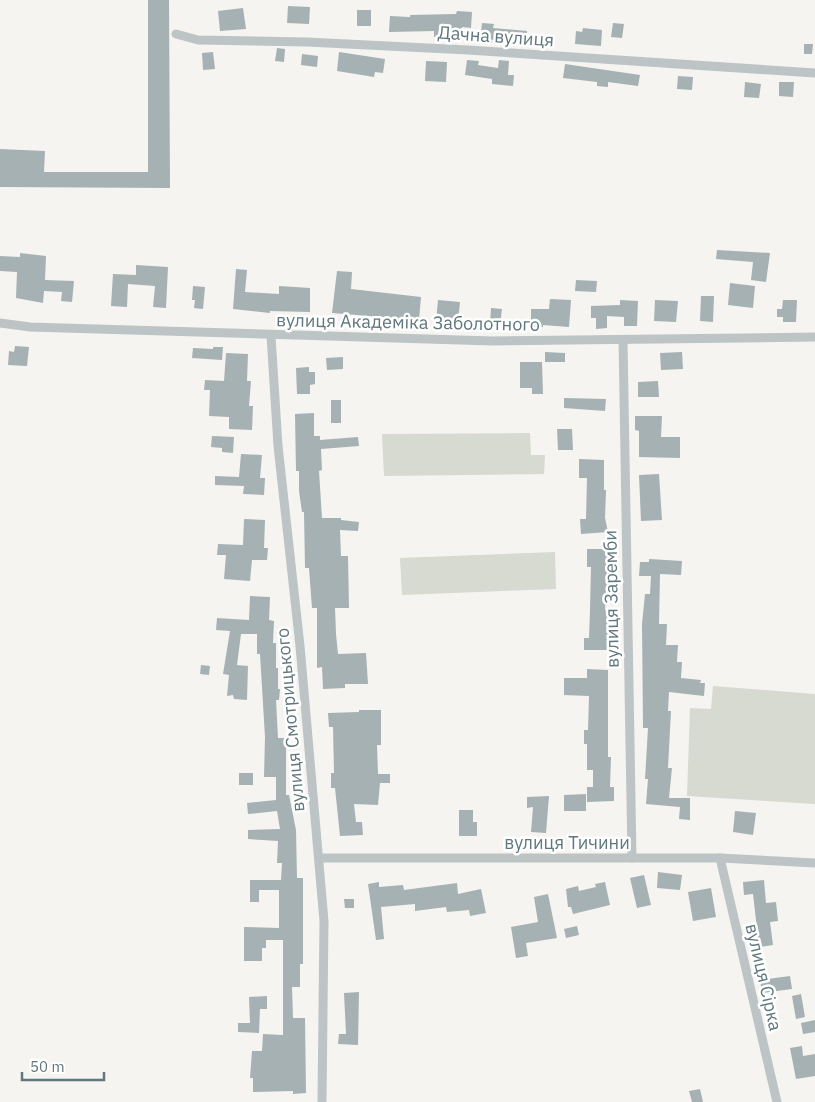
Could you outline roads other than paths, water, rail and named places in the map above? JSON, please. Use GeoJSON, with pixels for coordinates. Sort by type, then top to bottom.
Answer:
{"type":"FeatureCollection","features":[{"type":"Feature","properties":{"kind":"street","name":"Дачна вулиця"},"geometry":{"type":"LineString","coordinates":[[176,34],[198,40],[307,42],[468,50],[815,73]]}},
{"type":"Feature","properties":{"kind":"street","name":"вулиця Академіка Заболотного"},"geometry":{"type":"LineString","coordinates":[[0,323],[30,326],[271,336],[492,341],[815,337]]}},
{"type":"Feature","properties":{"kind":"street","name":"вулиця Смотрицького"},"geometry":{"type":"LineString","coordinates":[[271,336],[278,446],[300,646],[324,922],[322,1102]]}},
{"type":"Feature","properties":{"kind":"street","name":"вулиця Заремби"},"geometry":{"type":"LineString","coordinates":[[623,340],[632,858]]}},
{"type":"Feature","properties":{"kind":"street","name":"вулиця Тичини"},"geometry":{"type":"LineString","coordinates":[[319,858],[720,858],[815,863]]}},
{"type":"Feature","properties":{"kind":"street","name":"вулиця Сірка"},"geometry":{"type":"LineString","coordinates":[[720,858],[778,1102]]}}]}
